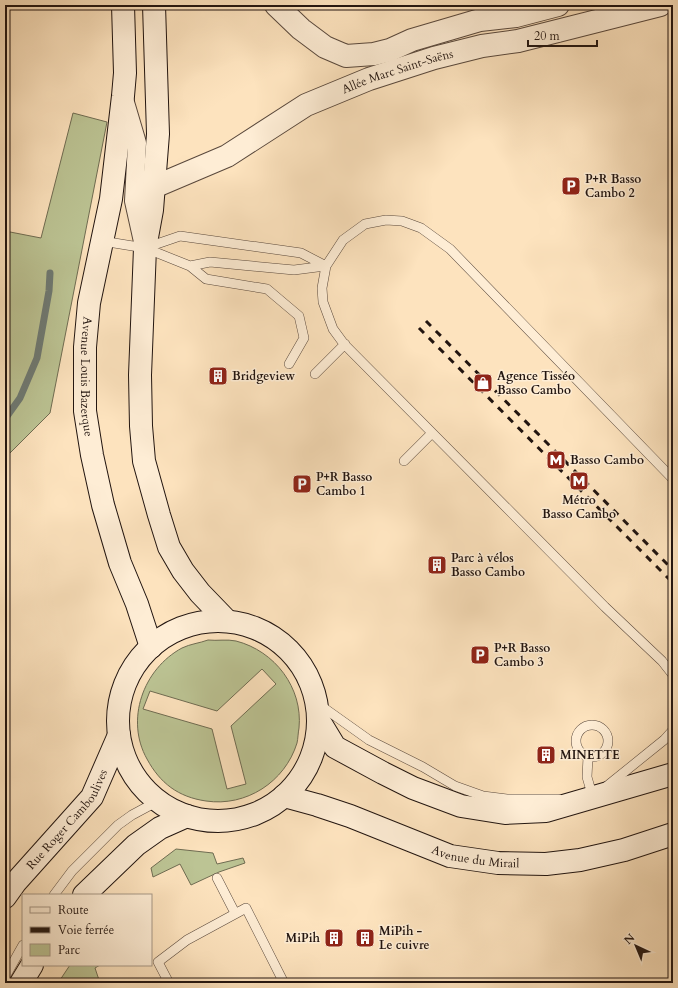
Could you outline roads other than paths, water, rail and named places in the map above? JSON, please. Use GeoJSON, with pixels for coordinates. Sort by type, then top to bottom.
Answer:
{"type":"FeatureCollection","features":[{"type":"Feature","properties":{"kind":"main road","name":"Avenue Louis Bazerque"},"geometry":{"type":"LineString","coordinates":[[123,5],[125,72],[123,96],[111,199],[89,303],[85,347],[85,411],[92,455],[103,505],[120,562],[151,647]]}},
{"type":"Feature","properties":{"kind":"main road"},"geometry":{"type":"LineString","coordinates":[[154,5],[158,134],[152,210],[145,248],[140,375],[141,426],[144,461],[159,515],[170,547],[183,571],[200,593],[227,621]]}},
{"type":"Feature","properties":{"kind":"main road","name":"Allée Marc Saint-Saëns"},"geometry":{"type":"LineString","coordinates":[[276,5],[301,29],[325,47],[346,56],[374,54],[390,50],[412,40],[480,20],[516,16],[558,5]]}},
{"type":"Feature","properties":{"kind":"main road","name":"Allée Marc Saint-Saëns"},"geometry":{"type":"LineString","coordinates":[[154,187],[227,156],[306,105],[369,79],[434,58],[482,46],[518,41],[660,5]]}},
{"type":"Feature","properties":{"kind":"main road"},"geometry":{"type":"LineString","coordinates":[[318,711],[317,739],[312,756],[300,778],[284,796],[265,809],[243,818],[214,821],[187,816],[158,801],[141,785],[126,760],[119,735],[118,715],[121,694],[133,668],[151,647],[171,632],[191,624],[210,621],[227,621],[247,625],[264,631],[283,644],[301,665],[312,685],[318,711],[335,747],[401,782],[461,806],[505,813],[546,811],[673,774]]}},
{"type":"Feature","properties":{"kind":"main road","name":"Rue Roger Camboulives"},"geometry":{"type":"LineString","coordinates":[[10,890],[92,797],[119,735]]}},
{"type":"Feature","properties":{"kind":"main road","name":"Avenue du Mirail"},"geometry":{"type":"LineString","coordinates":[[284,796],[350,816],[450,856],[498,863],[546,864],[582,859],[624,850],[673,834]]}},
{"type":"Feature","properties":{"kind":"main road"},"geometry":{"type":"LineString","coordinates":[[85,894],[136,845],[160,828],[187,816]]}},
{"type":"Feature","properties":{"kind":"main road"},"geometry":{"type":"LineString","coordinates":[[21,983],[31,966]]}},
{"type":"Feature","properties":{"kind":"street"},"geometry":{"type":"LineString","coordinates":[[123,96],[138,143],[134,201],[145,248]]}},
{"type":"Feature","properties":{"kind":"lane"},"geometry":{"type":"LineString","coordinates":[[673,479],[450,249],[421,228],[402,221],[386,220],[365,224],[343,240],[326,266],[322,288],[324,302],[332,329],[432,433],[605,607],[662,661],[673,675]]}},
{"type":"Feature","properties":{"kind":"lane"},"geometry":{"type":"LineString","coordinates":[[145,248],[180,236],[301,253],[326,266]]}},
{"type":"Feature","properties":{"kind":"lane"},"geometry":{"type":"LineString","coordinates":[[102,241],[145,248],[190,266],[206,278],[267,289],[299,316],[304,338],[288,364]]}},
{"type":"Feature","properties":{"kind":"lane"},"geometry":{"type":"LineString","coordinates":[[190,266],[210,262],[294,270],[326,266]]}},
{"type":"Feature","properties":{"kind":"lane"},"geometry":{"type":"LineString","coordinates":[[315,374],[345,344]]}},
{"type":"Feature","properties":{"kind":"lane"},"geometry":{"type":"LineString","coordinates":[[404,461],[432,433]]}},
{"type":"Feature","properties":{"kind":"lane"},"geometry":{"type":"LineString","coordinates":[[588,757],[587,777],[593,798],[664,740],[673,730]]}},
{"type":"Feature","properties":{"kind":"lane"},"geometry":{"type":"LineString","coordinates":[[55,894],[72,871],[118,825],[132,815],[158,801]]}},
{"type":"Feature","properties":{"kind":"lane"},"geometry":{"type":"LineString","coordinates":[[217,878],[235,913]]}},
{"type":"Feature","properties":{"kind":"lane"},"geometry":{"type":"LineString","coordinates":[[5,909],[10,890]]}},
{"type":"Feature","properties":{"kind":"lane"},"geometry":{"type":"LineString","coordinates":[[169,983],[158,962],[187,940],[246,908],[284,983]]}},
{"type":"Feature","properties":{"kind":"lane"},"geometry":{"type":"LineString","coordinates":[[5,977],[22,947]]}},
{"type":"Feature","properties":{"kind":"waterway"},"geometry":{"type":"LineString","coordinates":[[5,419],[20,398],[37,358],[49,291],[50,273]]}},
{"type":"Feature","properties":{"kind":"railway"},"geometry":{"type":"LineString","coordinates":[[426,321],[673,570]]}},
{"type":"Feature","properties":{"kind":"railway"},"geometry":{"type":"LineString","coordinates":[[419,328],[673,583]]}},
{"type":"Feature","properties":{"kind":"place","name":"P+R Basso Cambo 2"},"geometry":{"type":"Point","coordinates":[571,186]}},
{"type":"Feature","properties":{"kind":"place","name":"Bridgeview"},"geometry":{"type":"Point","coordinates":[218,376]}},
{"type":"Feature","properties":{"kind":"place","name":"Agence Tisséo Basso Cambo"},"geometry":{"type":"Point","coordinates":[483,383]}},
{"type":"Feature","properties":{"kind":"place","name":"Basso Cambo"},"geometry":{"type":"Point","coordinates":[556,460]}},
{"type":"Feature","properties":{"kind":"place","name":"Métro Basso Cambo"},"geometry":{"type":"Point","coordinates":[579,481]}},
{"type":"Feature","properties":{"kind":"place","name":"P+R Basso Cambo 1"},"geometry":{"type":"Point","coordinates":[302,484]}},
{"type":"Feature","properties":{"kind":"place","name":"Parc à vélos Basso Cambo"},"geometry":{"type":"Point","coordinates":[437,565]}},
{"type":"Feature","properties":{"kind":"place","name":"P+R Basso Cambo 3"},"geometry":{"type":"Point","coordinates":[480,655]}},
{"type":"Feature","properties":{"kind":"place","name":"MINETTE"},"geometry":{"type":"Point","coordinates":[546,755]}},
{"type":"Feature","properties":{"kind":"place","name":"MiPih"},"geometry":{"type":"Point","coordinates":[334,938]}},
{"type":"Feature","properties":{"kind":"place","name":"MiPih - Le cuivre"},"geometry":{"type":"Point","coordinates":[365,938]}}]}
